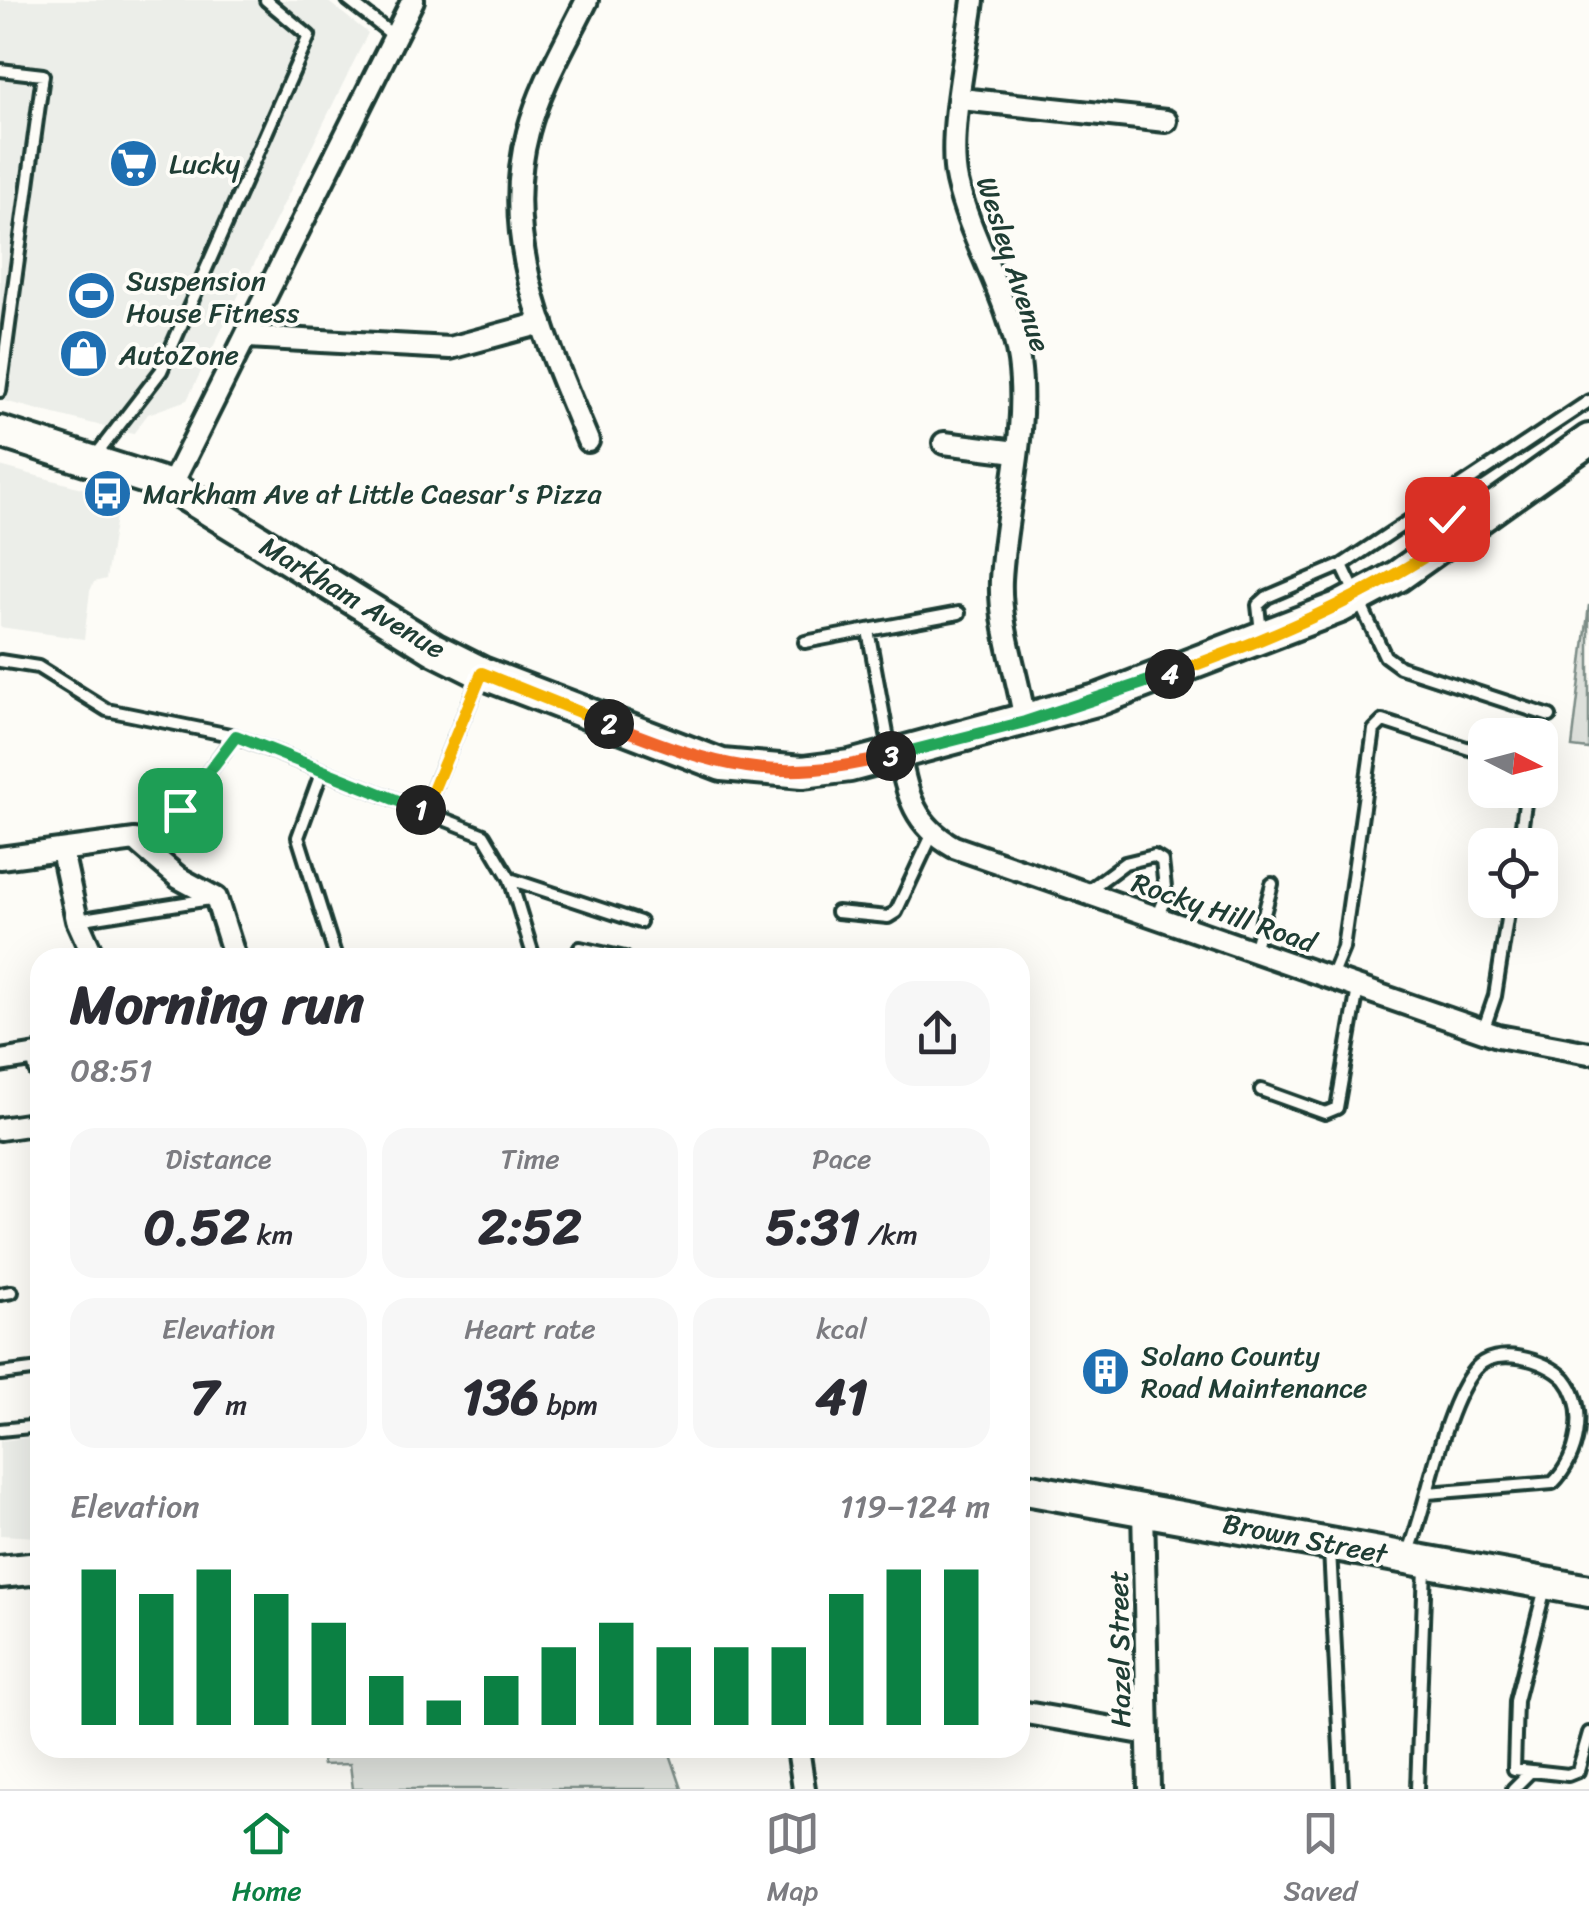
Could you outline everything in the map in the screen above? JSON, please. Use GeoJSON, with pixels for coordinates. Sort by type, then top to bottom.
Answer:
{"type":"FeatureCollection","features":[{"type":"Feature","properties":{"kind":"street"},"geometry":{"type":"LineString","coordinates":[[172,486],[413,0]]}},
{"type":"Feature","properties":{"kind":"street"},"geometry":{"type":"LineString","coordinates":[[587,0],[538,102],[521,168],[519,225],[527,276],[542,324],[588,440]]}},
{"type":"Feature","properties":{"kind":"street","name":"Wesley Avenue"},"geometry":{"type":"LineString","coordinates":[[972,0],[954,148],[956,178],[1018,358],[1021,394],[1001,581],[1002,613],[1025,722]]}},
{"type":"Feature","properties":{"kind":"street"},"geometry":{"type":"LineString","coordinates":[[961,99],[1166,121]]}},
{"type":"Feature","properties":{"kind":"street"},"geometry":{"type":"LineString","coordinates":[[248,337],[450,348],[542,324]]}},
{"type":"Feature","properties":{"kind":"street","name":"Markham Avenue"},"geometry":{"type":"LineString","coordinates":[[0,432],[93,458],[172,486],[434,648],[482,673],[722,766],[803,772],[895,755],[1025,722],[1263,638],[1357,597],[1456,536],[1589,440]]}},
{"type":"Feature","properties":{"kind":"street"},"geometry":{"type":"LineString","coordinates":[[944,443],[1016,452]]}},
{"type":"Feature","properties":{"kind":"street"},"geometry":{"type":"LineString","coordinates":[[895,755],[908,796],[932,835]]}},
{"type":"Feature","properties":{"kind":"street","name":"Rocky Hill Road"},"geometry":{"type":"LineString","coordinates":[[932,835],[954,847],[1483,1031],[1589,1053]]}},
{"type":"Feature","properties":{"kind":"street"},"geometry":{"type":"LineString","coordinates":[[0,858],[136,840],[179,878],[216,898],[232,948]]}},
{"type":"Feature","properties":{"kind":"street"},"geometry":{"type":"LineString","coordinates":[[62,852],[77,920],[90,948]]}},
{"type":"Feature","properties":{"kind":"street"},"geometry":{"type":"LineString","coordinates":[[0,1061],[30,1056]]}},
{"type":"Feature","properties":{"kind":"street"},"geometry":{"type":"LineString","coordinates":[[0,1129],[30,1124]]}},
{"type":"Feature","properties":{"kind":"street","name":"Brown Street"},"geometry":{"type":"LineString","coordinates":[[1030,1490],[1589,1591]]}},
{"type":"Feature","properties":{"kind":"street","name":"Hazel Street"},"geometry":{"type":"LineString","coordinates":[[1143,1508],[1150,1789]]}},
{"type":"Feature","properties":{"kind":"street"},"geometry":{"type":"LineString","coordinates":[[0,1572],[30,1569]]}},
{"type":"Feature","properties":{"kind":"street"},"geometry":{"type":"LineString","coordinates":[[1030,1714],[1148,1734]]}},
{"type":"Feature","properties":{"kind":"street"},"geometry":{"type":"LineString","coordinates":[[799,1758],[804,1789]]}},
{"type":"Feature","properties":{"kind":"lane"},"geometry":{"type":"LineString","coordinates":[[93,458],[161,372],[309,36],[266,0]]}},
{"type":"Feature","properties":{"kind":"lane"},"geometry":{"type":"LineString","coordinates":[[348,0],[395,37]]}},
{"type":"Feature","properties":{"kind":"lane"},"geometry":{"type":"LineString","coordinates":[[0,70],[42,75],[0,391]]}},
{"type":"Feature","properties":{"kind":"lane"},"geometry":{"type":"LineString","coordinates":[[1263,638],[1258,605],[1266,597],[1342,565],[1589,401]]}},
{"type":"Feature","properties":{"kind":"lane"},"geometry":{"type":"LineString","coordinates":[[1524,445],[1545,475]]}},
{"type":"Feature","properties":{"kind":"lane"},"geometry":{"type":"LineString","coordinates":[[1438,504],[1456,536]]}},
{"type":"Feature","properties":{"kind":"lane"},"geometry":{"type":"LineString","coordinates":[[1342,565],[1385,656],[1400,667],[1550,716]]}},
{"type":"Feature","properties":{"kind":"lane"},"geometry":{"type":"LineString","coordinates":[[805,642],[959,612]]}},
{"type":"Feature","properties":{"kind":"lane"},"geometry":{"type":"LineString","coordinates":[[868,630],[895,755]]}},
{"type":"Feature","properties":{"kind":"lane"},"geometry":{"type":"LineString","coordinates":[[0,661],[38,667],[106,710],[236,736],[484,835],[510,878],[531,948]]}},
{"type":"Feature","properties":{"kind":"lane"},"geometry":{"type":"LineString","coordinates":[[424,812],[482,673]]}},
{"type":"Feature","properties":{"kind":"lane"},"geometry":{"type":"LineString","coordinates":[[1331,978],[1343,948],[1374,730],[1383,721],[1468,748]]}},
{"type":"Feature","properties":{"kind":"lane"},"geometry":{"type":"LineString","coordinates":[[136,840],[180,810],[236,736]]}},
{"type":"Feature","properties":{"kind":"lane"},"geometry":{"type":"LineString","coordinates":[[322,771],[298,837],[333,948]]}},
{"type":"Feature","properties":{"kind":"lane"},"geometry":{"type":"LineString","coordinates":[[837,912],[888,917],[896,912],[932,835]]}},
{"type":"Feature","properties":{"kind":"lane"},"geometry":{"type":"LineString","coordinates":[[1085,893],[1125,863],[1154,856],[1162,861],[1166,896],[1158,918]]}},
{"type":"Feature","properties":{"kind":"lane"},"geometry":{"type":"LineString","coordinates":[[510,878],[640,922]]}},
{"type":"Feature","properties":{"kind":"lane"},"geometry":{"type":"LineString","coordinates":[[1254,952],[1272,884]]}},
{"type":"Feature","properties":{"kind":"lane"},"geometry":{"type":"LineString","coordinates":[[77,920],[216,898]]}},
{"type":"Feature","properties":{"kind":"lane"},"geometry":{"type":"LineString","coordinates":[[1483,1031],[1496,996],[1507,918]]}},
{"type":"Feature","properties":{"kind":"lane"},"geometry":{"type":"LineString","coordinates":[[1261,1090],[1312,1110],[1333,1112],[1358,988]]}},
{"type":"Feature","properties":{"kind":"lane"},"geometry":{"type":"LineString","coordinates":[[1417,1789],[1416,1559],[1428,1493],[1434,1463],[1472,1373],[1481,1363],[1504,1355],[1563,1376],[1572,1391],[1580,1428],[1564,1472],[1553,1483],[1428,1493]]}},
{"type":"Feature","properties":{"kind":"lane"},"geometry":{"type":"LineString","coordinates":[[0,1374],[30,1370]]}},
{"type":"Feature","properties":{"kind":"lane"},"geometry":{"type":"LineString","coordinates":[[0,1430],[30,1427]]}},
{"type":"Feature","properties":{"kind":"lane"},"geometry":{"type":"LineString","coordinates":[[1330,1543],[1342,1789]]}},
{"type":"Feature","properties":{"kind":"lane"},"geometry":{"type":"LineString","coordinates":[[1546,1584],[1516,1701],[1511,1761],[1514,1769],[1528,1774],[1568,1775],[1578,1771],[1589,1734]]}},
{"type":"Feature","properties":{"kind":"lane"},"geometry":{"type":"LineString","coordinates":[[1514,1789],[1528,1774]]}},
{"type":"Feature","properties":{"kind":"shaded area"},"geometry":{"type":"Polygon","coordinates":[[[0,0],[326,0],[368,33],[187,400],[148,414],[133,434],[0,400],[0,0]]]}},
{"type":"Feature","properties":{"kind":"shaded area"},"geometry":{"type":"Polygon","coordinates":[[[0,466],[119,498],[106,579],[94,582],[90,591],[84,639],[0,627],[0,466]]]}},
{"type":"Feature","properties":{"kind":"shaded area"},"geometry":{"type":"Polygon","coordinates":[[[1589,605],[1589,749],[1572,747],[1589,605]]]}},
{"type":"Feature","properties":{"kind":"shaded area"},"geometry":{"type":"Polygon","coordinates":[[[30,1437],[30,1536],[0,1535],[0,1441],[30,1437]]]}},
{"type":"Feature","properties":{"kind":"shaded area"},"geometry":{"type":"Polygon","coordinates":[[[322,1758],[671,1758],[682,1789],[353,1789],[350,1764],[323,1765],[322,1758]]]}},
{"type":"Feature","properties":{"kind":"place","name":"Lucky"},"geometry":{"type":"Point","coordinates":[134,163]}},
{"type":"Feature","properties":{"kind":"place","name":"Suspension House Fitness"},"geometry":{"type":"Point","coordinates":[91,296]}},
{"type":"Feature","properties":{"kind":"place","name":"AutoZone"},"geometry":{"type":"Point","coordinates":[84,354]}},
{"type":"Feature","properties":{"kind":"place","name":"Markham Ave at Little Caesar's Pizza"},"geometry":{"type":"Point","coordinates":[108,493]}},
{"type":"Feature","properties":{"kind":"place","name":"Solano County Road Maintenance"},"geometry":{"type":"Point","coordinates":[1106,1371]}},
{"type":"Feature","properties":{"kind":"route"},"geometry":{"type":"LineString","coordinates":[[180,810],[236,736],[424,812],[482,673],[722,766],[760,772],[850,766],[1100,699],[1340,607],[1398,576],[1456,536],[1447,519]]}}]}
